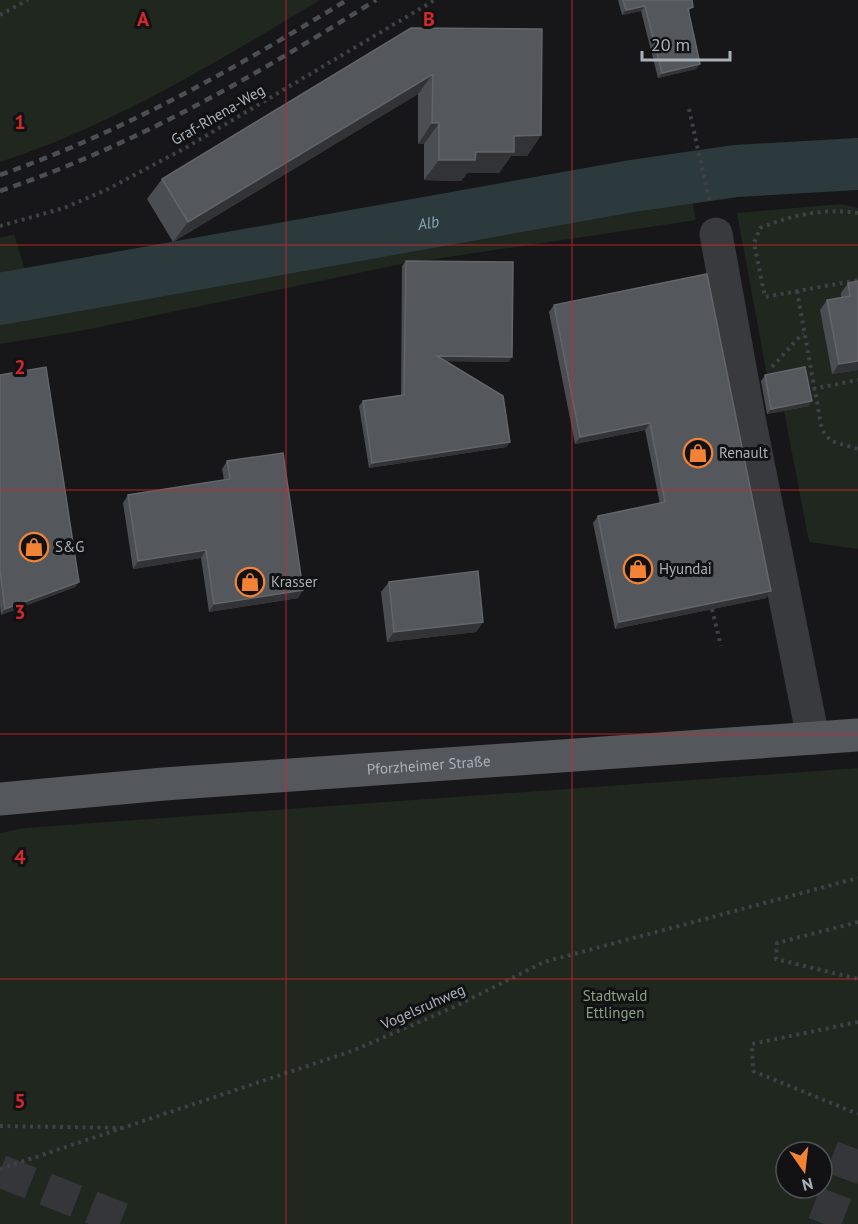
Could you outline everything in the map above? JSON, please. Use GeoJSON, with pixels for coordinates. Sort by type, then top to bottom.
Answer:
{"type":"FeatureCollection","features":[{"type":"Feature","properties":{"kind":"main road","name":"Pforzheimer Straße"},"geometry":{"type":"LineString","coordinates":[[0,799],[164,784],[562,758],[858,735]]}},
{"type":"Feature","properties":{"kind":"lane"},"geometry":{"type":"LineString","coordinates":[[716,234],[813,738]]}},
{"type":"Feature","properties":{"kind":"path"},"geometry":{"type":"LineString","coordinates":[[0,15],[28,0]]}},
{"type":"Feature","properties":{"kind":"path","name":"Graf-Rhena-Weg"},"geometry":{"type":"LineString","coordinates":[[0,226],[64,208],[106,190],[187,147],[435,0]]}},
{"type":"Feature","properties":{"kind":"path"},"geometry":{"type":"LineString","coordinates":[[689,109],[708,190]]}},
{"type":"Feature","properties":{"kind":"path"},"geometry":{"type":"LineString","coordinates":[[858,213],[839,210],[792,215],[760,228],[754,243],[765,297],[858,280]]}},
{"type":"Feature","properties":{"kind":"path"},"geometry":{"type":"LineString","coordinates":[[797,291],[822,430],[831,441],[858,449]]}},
{"type":"Feature","properties":{"kind":"path"},"geometry":{"type":"LineString","coordinates":[[742,377],[772,367],[804,332]]}},
{"type":"Feature","properties":{"kind":"path"},"geometry":{"type":"LineString","coordinates":[[813,389],[858,380]]}},
{"type":"Feature","properties":{"kind":"path"},"geometry":{"type":"LineString","coordinates":[[712,609],[721,646]]}},
{"type":"Feature","properties":{"kind":"path","name":"Vogelsruhweg"},"geometry":{"type":"LineString","coordinates":[[0,1169],[352,1051],[454,1007],[544,962],[858,878]]}},
{"type":"Feature","properties":{"kind":"path"},"geometry":{"type":"LineString","coordinates":[[858,922],[777,943],[776,959],[858,979]]}},
{"type":"Feature","properties":{"kind":"path"},"geometry":{"type":"LineString","coordinates":[[858,1022],[752,1044],[753,1071],[858,1114]]}},
{"type":"Feature","properties":{"kind":"path"},"geometry":{"type":"LineString","coordinates":[[0,1126],[125,1128]]}},
{"type":"Feature","properties":{"kind":"green space"},"geometry":{"type":"Polygon","coordinates":[[[0,0],[320,0],[204,68],[124,111],[84,130],[0,162],[0,0]]]}},
{"type":"Feature","properties":{"kind":"green space"},"geometry":{"type":"Polygon","coordinates":[[[683,156],[696,220],[402,264],[80,331],[0,344],[0,238],[14,234],[25,270],[683,156]]]}},
{"type":"Feature","properties":{"kind":"green space"},"geometry":{"type":"Polygon","coordinates":[[[841,204],[858,208],[858,549],[809,542],[784,411],[774,413],[737,213],[841,204]]]}},
{"type":"Feature","properties":{"kind":"green space","name":"Stadtwald Ettlingen"},"geometry":{"type":"Polygon","coordinates":[[[858,768],[858,1224],[0,1224],[0,833],[25,828],[858,768]]]}},
{"type":"Feature","properties":{"kind":"building"},"geometry":{"type":"Polygon","coordinates":[[[623,0],[692,0],[693,7],[688,9],[700,64],[662,73],[645,6],[626,10],[623,0]]]}},
{"type":"Feature","properties":{"kind":"building"},"geometry":{"type":"Polygon","coordinates":[[[411,28],[542,29],[541,135],[514,136],[514,152],[476,152],[475,160],[439,160],[439,123],[432,123],[433,74],[188,222],[162,179],[411,28]]]}},
{"type":"Feature","properties":{"kind":"building"},"geometry":{"type":"Polygon","coordinates":[[[406,261],[513,262],[512,357],[437,356],[503,396],[510,442],[372,463],[363,401],[404,395],[406,261]]]}},
{"type":"Feature","properties":{"kind":"building","name":"Renault"},"geometry":{"type":"Polygon","coordinates":[[[707,274],[771,591],[619,622],[598,516],[665,502],[650,423],[580,437],[554,305],[707,274]]]}},
{"type":"Feature","properties":{"kind":"building"},"geometry":{"type":"Polygon","coordinates":[[[858,281],[858,361],[839,364],[827,300],[850,296],[848,283],[858,281]]]}},
{"type":"Feature","properties":{"kind":"building"},"geometry":{"type":"Polygon","coordinates":[[[46,367],[79,582],[5,609],[0,571],[0,375],[46,367]]]}},
{"type":"Feature","properties":{"kind":"building"},"geometry":{"type":"Polygon","coordinates":[[[805,367],[812,401],[771,409],[765,375],[805,367]]]}},
{"type":"Feature","properties":{"kind":"building"},"geometry":{"type":"Polygon","coordinates":[[[283,453],[303,590],[214,604],[206,550],[138,561],[128,495],[230,479],[227,461],[283,453]]]}},
{"type":"Feature","properties":{"kind":"building"},"geometry":{"type":"Polygon","coordinates":[[[478,571],[483,622],[394,632],[389,582],[478,571]]]}},
{"type":"Feature","properties":{"kind":"waterway","name":"Alb"},"geometry":{"type":"LineString","coordinates":[[0,299],[632,186],[736,171],[858,164]]}},
{"type":"Feature","properties":{"kind":"tunnel"},"geometry":{"type":"LineString","coordinates":[[824,1224],[858,1135]]}},
{"type":"Feature","properties":{"kind":"tunnel"},"geometry":{"type":"LineString","coordinates":[[0,1171],[134,1224]]}},
{"type":"Feature","properties":{"kind":"railway"},"geometry":{"type":"LineString","coordinates":[[0,175],[91,139],[178,97],[347,0]]}},
{"type":"Feature","properties":{"kind":"railway"},"geometry":{"type":"LineString","coordinates":[[0,191],[100,152],[194,107],[285,56],[376,0]]}},
{"type":"Feature","properties":{"kind":"place","name":"Renault"},"geometry":{"type":"Point","coordinates":[698,453]}},
{"type":"Feature","properties":{"kind":"place","name":"S&G"},"geometry":{"type":"Point","coordinates":[34,547]}},
{"type":"Feature","properties":{"kind":"place","name":"Hyundai"},"geometry":{"type":"Point","coordinates":[638,569]}},
{"type":"Feature","properties":{"kind":"place","name":"Krasser"},"geometry":{"type":"Point","coordinates":[250,582]}}]}
